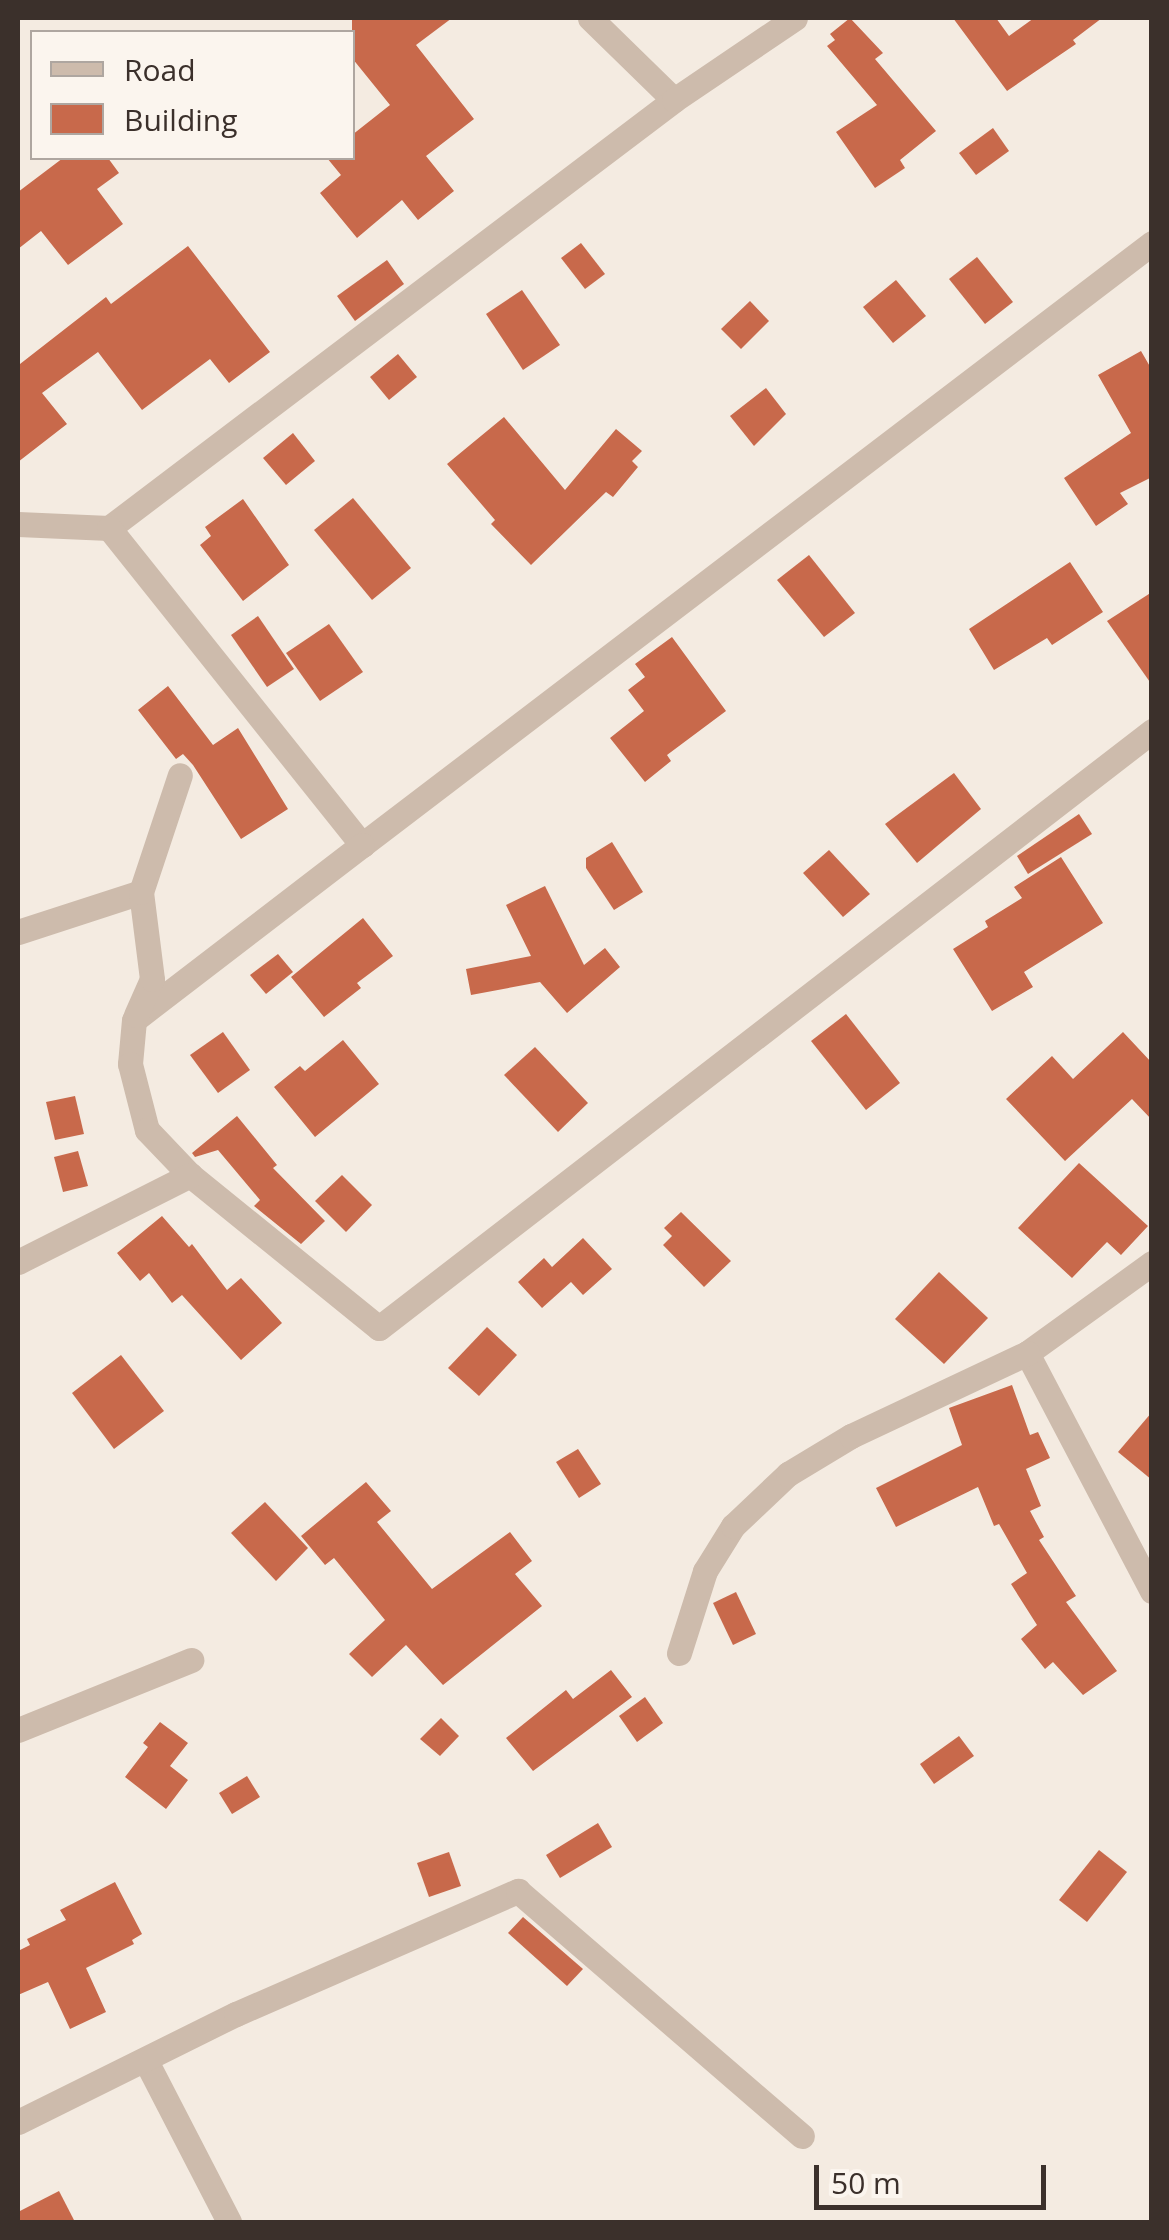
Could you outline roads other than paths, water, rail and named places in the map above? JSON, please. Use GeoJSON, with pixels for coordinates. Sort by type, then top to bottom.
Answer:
{"type":"FeatureCollection","features":[{"type":"Feature","properties":{"kind":"street"},"geometry":{"type":"LineString","coordinates":[[590,18],[674,100]]}},
{"type":"Feature","properties":{"kind":"street"},"geometry":{"type":"LineString","coordinates":[[18,524],[109,528],[674,100],[795,18]]}},
{"type":"Feature","properties":{"kind":"street"},"geometry":{"type":"LineString","coordinates":[[134,1020],[1152,243]]}},
{"type":"Feature","properties":{"kind":"street"},"geometry":{"type":"LineString","coordinates":[[109,528],[362,844]]}},
{"type":"Feature","properties":{"kind":"street"},"geometry":{"type":"LineString","coordinates":[[180,774],[141,892],[152,978],[134,1020],[130,1064],[148,1130],[190,1175],[379,1328],[1152,730]]}},
{"type":"Feature","properties":{"kind":"street"},"geometry":{"type":"LineString","coordinates":[[18,932],[141,892]]}},
{"type":"Feature","properties":{"kind":"street"},"geometry":{"type":"LineString","coordinates":[[18,1262],[190,1175]]}},
{"type":"Feature","properties":{"kind":"street"},"geometry":{"type":"LineString","coordinates":[[679,1652],[705,1571],[733,1526],[788,1474],[851,1436],[1027,1353],[1152,1263]]}},
{"type":"Feature","properties":{"kind":"street"},"geometry":{"type":"LineString","coordinates":[[1027,1353],[1152,1591]]}},
{"type":"Feature","properties":{"kind":"street"},"geometry":{"type":"LineString","coordinates":[[18,1730],[191,1660]]}},
{"type":"Feature","properties":{"kind":"street"},"geometry":{"type":"LineString","coordinates":[[18,2122],[236,2014],[518,1891],[802,2136]]}},
{"type":"Feature","properties":{"kind":"street"},"geometry":{"type":"LineString","coordinates":[[146,2061],[229,2222]]}}]}
